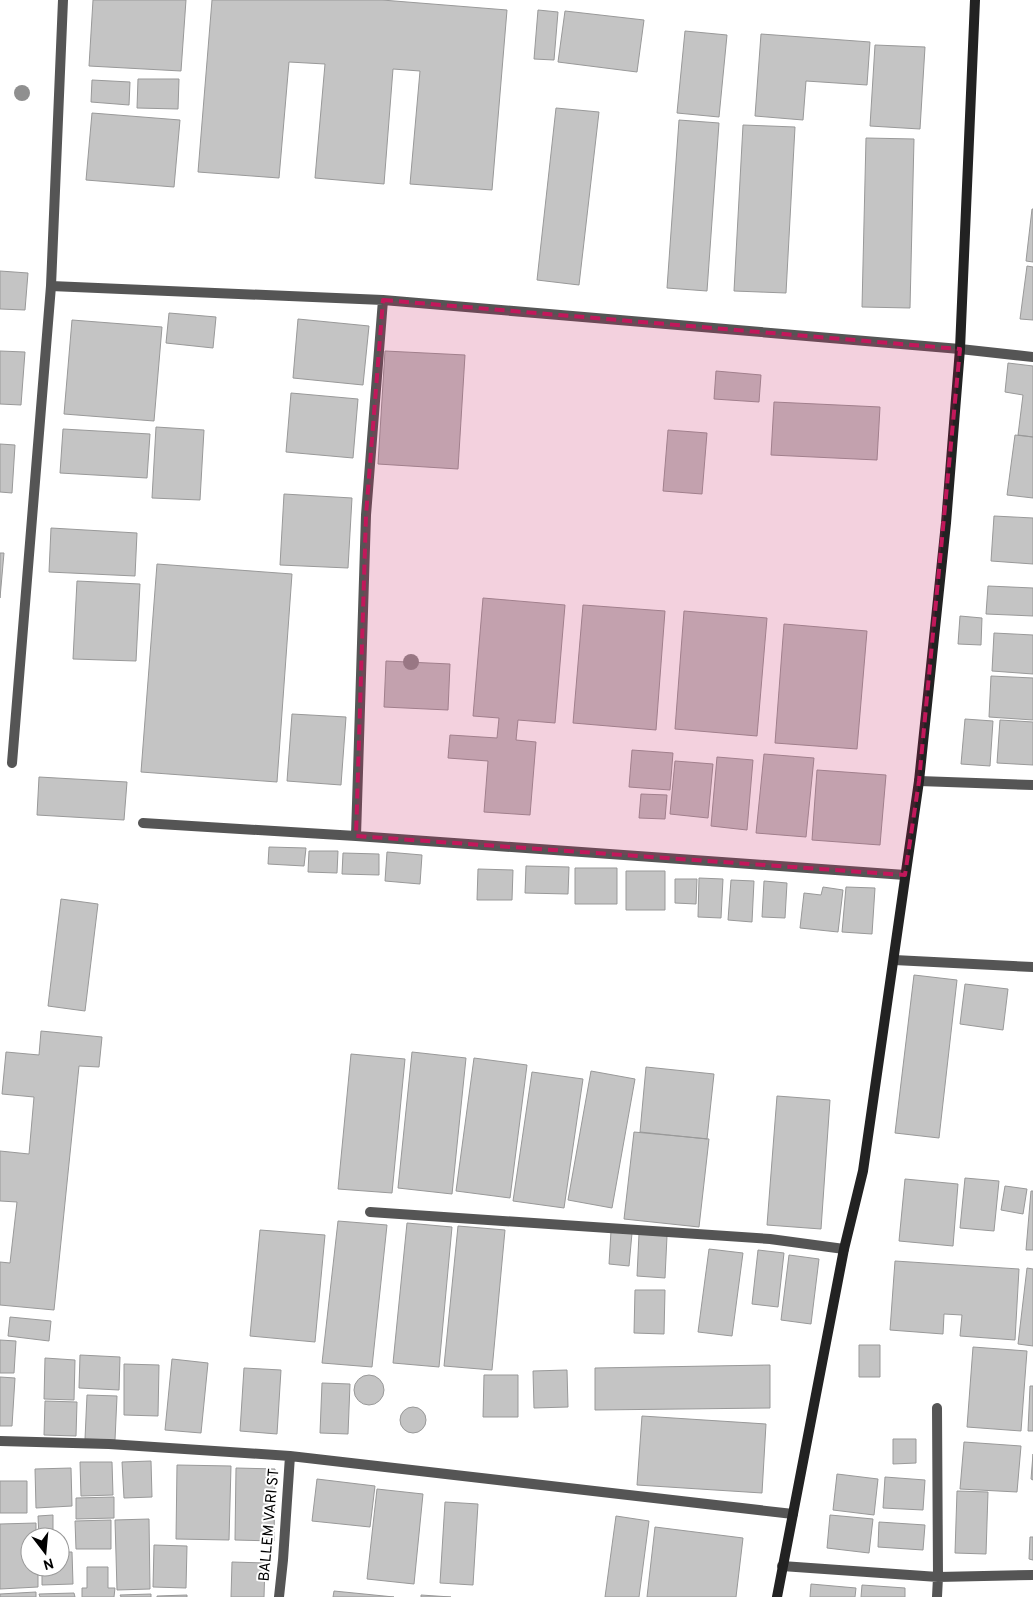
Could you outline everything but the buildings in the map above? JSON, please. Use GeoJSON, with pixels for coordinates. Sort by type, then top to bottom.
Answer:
{"type":"FeatureCollection","features":[{"type":"Feature","properties":{"kind":"street"},"geometry":{"type":"LineString","coordinates":[[12,763],[51,286],[64,0]]}},
{"type":"Feature","properties":{"kind":"street"},"geometry":{"type":"LineString","coordinates":[[777,1597],[844,1249],[863,1171],[919,781],[946,523],[960,349],[975,0]]}},
{"type":"Feature","properties":{"kind":"street"},"geometry":{"type":"LineString","coordinates":[[51,286],[383,300],[960,349],[1033,357]]}},
{"type":"Feature","properties":{"kind":"street"},"geometry":{"type":"LineString","coordinates":[[356,836],[366,515],[383,300]]}},
{"type":"Feature","properties":{"kind":"street"},"geometry":{"type":"LineString","coordinates":[[919,781],[1033,785]]}},
{"type":"Feature","properties":{"kind":"street"},"geometry":{"type":"LineString","coordinates":[[143,823],[356,836],[905,875]]}},
{"type":"Feature","properties":{"kind":"street"},"geometry":{"type":"LineString","coordinates":[[894,960],[1033,967]]}},
{"type":"Feature","properties":{"kind":"street"},"geometry":{"type":"LineString","coordinates":[[370,1212],[770,1239],[844,1249]]}},
{"type":"Feature","properties":{"kind":"street"},"geometry":{"type":"LineString","coordinates":[[937,1408],[937,1597]]}},
{"type":"Feature","properties":{"kind":"street"},"geometry":{"type":"LineString","coordinates":[[0,1441],[109,1444],[290,1456],[793,1514]]}},
{"type":"Feature","properties":{"kind":"street","name":"BALLEM VARI ST"},"geometry":{"type":"LineString","coordinates":[[279,1597],[290,1456]]}},
{"type":"Feature","properties":{"kind":"street"},"geometry":{"type":"LineString","coordinates":[[782,1566],[938,1577],[1033,1576]]}},
{"type":"Feature","properties":{"kind":"highlighted area"},"geometry":{"type":"Polygon","coordinates":[[[383,300],[960,349],[919,781],[905,875],[356,836],[366,515],[383,300]]]}}]}
